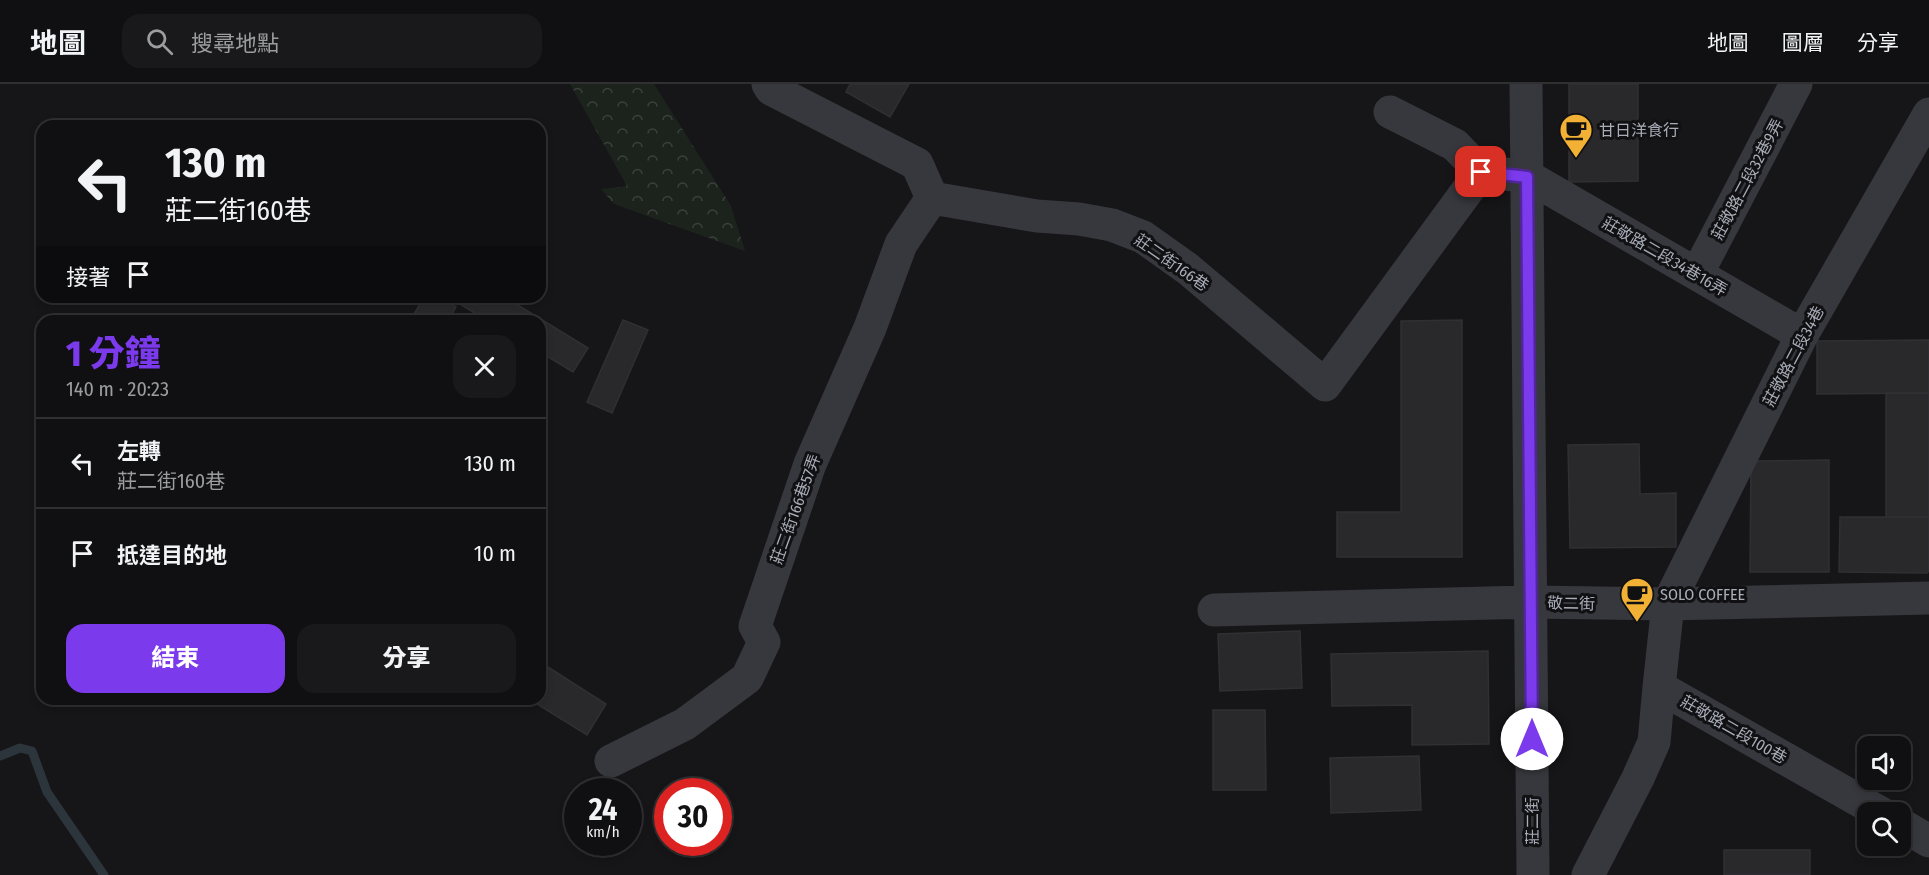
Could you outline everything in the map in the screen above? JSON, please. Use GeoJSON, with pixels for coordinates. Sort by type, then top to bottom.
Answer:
{"type":"FeatureCollection","features":[{"type":"Feature","properties":{"kind":"street"},"geometry":{"type":"LineString","coordinates":[[768,84],[771,89],[806,94],[917,164],[932,198]]}},
{"type":"Feature","properties":{"kind":"street","name":"莊二街"},"geometry":{"type":"LineString","coordinates":[[1526,84],[1533,875]]}},
{"type":"Feature","properties":{"kind":"street","name":"莊敬路二段32巷9弄"},"geometry":{"type":"LineString","coordinates":[[1697,274],[1796,84]]}},
{"type":"Feature","properties":{"kind":"street"},"geometry":{"type":"LineString","coordinates":[[1390,112],[1455,145],[1481,172],[1527,177]]}},
{"type":"Feature","properties":{"kind":"street","name":"莊敬路二段34巷"},"geometry":{"type":"LineString","coordinates":[[1668,604],[1802,335],[1929,114]]}},
{"type":"Feature","properties":{"kind":"street","name":"莊二街166巷"},"geometry":{"type":"LineString","coordinates":[[932,198],[1025,214],[1079,219],[1112,225],[1143,237],[1188,269],[1325,385],[1481,172]]}},
{"type":"Feature","properties":{"kind":"street","name":"莊敬路二段34巷16弄"},"geometry":{"type":"LineString","coordinates":[[1527,177],[1802,335]]}},
{"type":"Feature","properties":{"kind":"street","name":"莊二街166巷57弄"},"geometry":{"type":"LineString","coordinates":[[611,761],[685,724],[747,678],[764,642],[755,626],[810,464],[870,328],[901,244],[932,198]]}},
{"type":"Feature","properties":{"kind":"street","name":"敬二街"},"geometry":{"type":"LineString","coordinates":[[1214,610],[1531,602],[1668,604],[1929,598]]}},
{"type":"Feature","properties":{"kind":"street"},"geometry":{"type":"LineString","coordinates":[[1588,875],[1654,742],[1668,604]]}},
{"type":"Feature","properties":{"kind":"street","name":"莊敬路二段100巷"},"geometry":{"type":"LineString","coordinates":[[1659,687],[1862,802]]}},
{"type":"Feature","properties":{"kind":"street"},"geometry":{"type":"LineString","coordinates":[[1911,830],[1929,841]]}},
{"type":"Feature","properties":{"kind":"green space"},"geometry":{"type":"Polygon","coordinates":[[[570,84],[654,84],[731,206],[745,251],[614,204],[601,189],[627,186],[570,84]]]}},
{"type":"Feature","properties":{"kind":"building"},"geometry":{"type":"Polygon","coordinates":[[[850,84],[909,84],[890,117],[846,92],[850,84]]]}},
{"type":"Feature","properties":{"kind":"building"},"geometry":{"type":"Polygon","coordinates":[[[1569,84],[1638,84],[1638,181],[1569,182],[1569,84]]]}},
{"type":"Feature","properties":{"kind":"building"},"geometry":{"type":"Polygon","coordinates":[[[420,303],[449,303],[456,307],[451,315],[414,315],[420,303]]]}},
{"type":"Feature","properties":{"kind":"building"},"geometry":{"type":"Polygon","coordinates":[[[458,303],[515,303],[534,315],[478,315],[458,303]]]}},
{"type":"Feature","properties":{"kind":"building"},"geometry":{"type":"Polygon","coordinates":[[[623,320],[648,330],[612,413],[587,402],[623,320]]]}},
{"type":"Feature","properties":{"kind":"building"},"geometry":{"type":"Polygon","coordinates":[[[1462,320],[1462,557],[1337,557],[1337,512],[1401,512],[1401,321],[1462,320]]]}},
{"type":"Feature","properties":{"kind":"building"},"geometry":{"type":"Polygon","coordinates":[[[546,322],[588,348],[573,372],[546,356],[546,322]]]}},
{"type":"Feature","properties":{"kind":"building"},"geometry":{"type":"Polygon","coordinates":[[[1929,340],[1929,393],[1817,394],[1817,341],[1929,340]]]}},
{"type":"Feature","properties":{"kind":"building"},"geometry":{"type":"Polygon","coordinates":[[[1886,393],[1929,393],[1929,517],[1886,517],[1886,393]]]}},
{"type":"Feature","properties":{"kind":"building"},"geometry":{"type":"Polygon","coordinates":[[[1639,444],[1640,494],[1676,493],[1676,547],[1570,548],[1568,445],[1639,444]]]}},
{"type":"Feature","properties":{"kind":"building"},"geometry":{"type":"Polygon","coordinates":[[[1829,460],[1829,572],[1750,572],[1751,461],[1829,460]]]}},
{"type":"Feature","properties":{"kind":"building"},"geometry":{"type":"Polygon","coordinates":[[[1840,517],[1929,517],[1929,571],[1927,573],[1839,572],[1840,517]]]}},
{"type":"Feature","properties":{"kind":"building"},"geometry":{"type":"Polygon","coordinates":[[[1300,631],[1302,688],[1220,691],[1218,634],[1300,631]]]}},
{"type":"Feature","properties":{"kind":"building"},"geometry":{"type":"Polygon","coordinates":[[[1488,651],[1489,744],[1412,745],[1412,705],[1332,706],[1331,654],[1488,651]]]}},
{"type":"Feature","properties":{"kind":"building"},"geometry":{"type":"Polygon","coordinates":[[[546,666],[606,704],[587,735],[539,705],[546,705],[546,666]]]}},
{"type":"Feature","properties":{"kind":"building"},"geometry":{"type":"Polygon","coordinates":[[[1213,710],[1265,710],[1266,790],[1213,790],[1213,710]]]}},
{"type":"Feature","properties":{"kind":"building"},"geometry":{"type":"Polygon","coordinates":[[[1419,756],[1421,810],[1331,813],[1330,758],[1419,756]]]}},
{"type":"Feature","properties":{"kind":"building"},"geometry":{"type":"Polygon","coordinates":[[[1724,850],[1810,850],[1810,875],[1724,875],[1724,850]]]}},
{"type":"Feature","properties":{"kind":"waterway"},"geometry":{"type":"LineString","coordinates":[[0,756],[20,748],[32,751],[47,792],[104,875]]}},
{"type":"Feature","properties":{"kind":"place","name":"甘日洋食行"},"geometry":{"type":"Point","coordinates":[1576,159]}},
{"type":"Feature","properties":{"kind":"place","name":"SOLO COFFEE"},"geometry":{"type":"Point","coordinates":[1637,623]}},
{"type":"Feature","properties":{"kind":"route"},"geometry":{"type":"LineString","coordinates":[[1481,172],[1527,177],[1532,739]]}}]}
